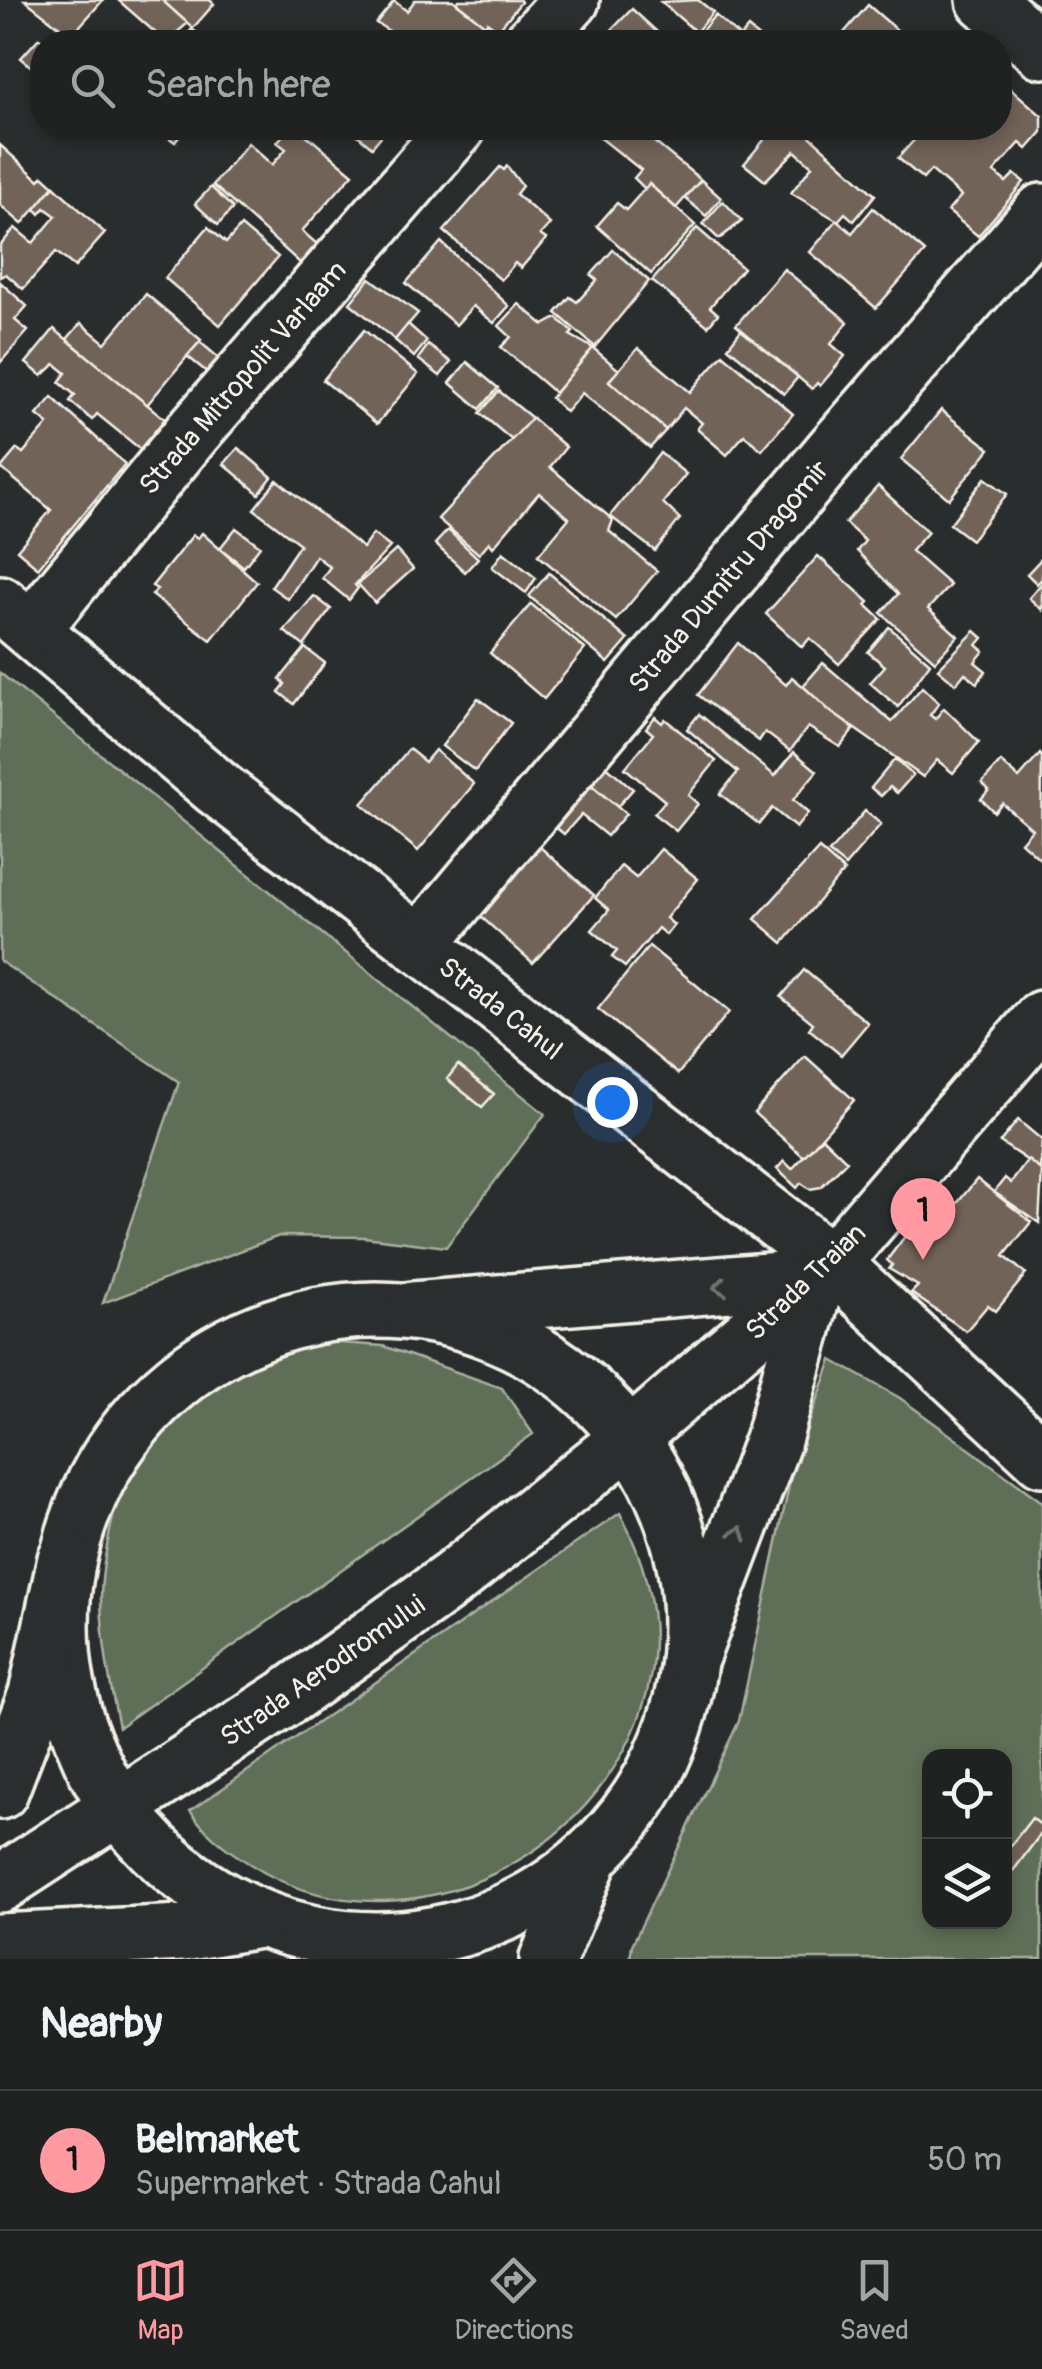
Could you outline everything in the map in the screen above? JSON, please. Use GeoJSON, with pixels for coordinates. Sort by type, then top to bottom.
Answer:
{"type":"FeatureCollection","features":[{"type":"Feature","properties":{"kind":"main road"},"geometry":{"type":"LineString","coordinates":[[544,30],[571,0]]}},
{"type":"Feature","properties":{"kind":"main road"},"geometry":{"type":"LineString","coordinates":[[985,0],[1042,50]]}},
{"type":"Feature","properties":{"kind":"main road","name":"Strada Mitropolit Varlaam"},"geometry":{"type":"LineString","coordinates":[[15,617],[206,417],[447,140]]}},
{"type":"Feature","properties":{"kind":"main road","name":"Strada Dumitru Dragomir"},"geometry":{"type":"LineString","coordinates":[[419,945],[834,450],[1042,212]]}},
{"type":"Feature","properties":{"kind":"main road","name":"Strada Cahul"},"geometry":{"type":"LineString","coordinates":[[15,617],[218,788],[824,1270],[1042,1458]]}},
{"type":"Feature","properties":{"kind":"main road","name":"Strada Trаian"},"geometry":{"type":"LineString","coordinates":[[631,1438],[824,1270],[1042,1018]]}},
{"type":"Feature","properties":{"kind":"main road"},"geometry":{"type":"LineString","coordinates":[[0,1791],[36,1694],[66,1559],[99,1472],[156,1397],[232,1342],[320,1313],[645,1294],[824,1270],[772,1440],[691,1656],[674,1731],[640,1800],[590,1858],[518,1908],[433,1937],[345,1941],[275,1934],[184,1934],[0,1942]]}},
{"type":"Feature","properties":{"kind":"main road"},"geometry":{"type":"LineString","coordinates":[[413,1310],[496,1332],[571,1375],[631,1438],[668,1504],[674,1523],[689,1579],[691,1656]]}},
{"type":"Feature","properties":{"kind":"main road","name":"Strada Aerodromului"},"geometry":{"type":"LineString","coordinates":[[0,1884],[438,1590],[631,1438]]}},
{"type":"Feature","properties":{"kind":"main road"},"geometry":{"type":"LineString","coordinates":[[66,1559],[60,1646],[78,1731],[118,1808],[157,1854],[275,1934]]}},
{"type":"Feature","properties":{"kind":"main road"},"geometry":{"type":"LineString","coordinates":[[548,1959],[590,1858]]}},
{"type":"Feature","properties":{"kind":"green space"},"geometry":{"type":"Polygon","coordinates":[[[0,673],[545,1114],[446,1247],[364,1237],[279,1236],[103,1303],[179,1082],[0,961],[0,673]]]}},
{"type":"Feature","properties":{"kind":"green space"},"geometry":{"type":"Polygon","coordinates":[[[326,1342],[383,1346],[502,1388],[533,1434],[119,1727],[105,1647],[102,1584],[117,1502],[136,1451],[171,1406],[215,1370],[255,1355],[326,1342]]]}},
{"type":"Feature","properties":{"kind":"green space"},"geometry":{"type":"Polygon","coordinates":[[[832,1360],[900,1398],[1042,1502],[1042,1959],[630,1959],[632,1945],[739,1721],[793,1467],[832,1360]]]}},
{"type":"Feature","properties":{"kind":"green space"},"geometry":{"type":"Polygon","coordinates":[[[620,1513],[642,1565],[653,1621],[653,1659],[637,1723],[606,1779],[563,1827],[511,1865],[452,1890],[390,1901],[327,1896],[265,1873],[243,1860],[215,1839],[190,1811],[620,1513]]]}},
{"type":"Feature","properties":{"kind":"building"},"geometry":{"type":"Polygon","coordinates":[[[25,0],[103,0],[76,30],[63,30],[25,0]]]}},
{"type":"Feature","properties":{"kind":"building"},"geometry":{"type":"Polygon","coordinates":[[[118,0],[162,0],[188,23],[180,30],[152,30],[118,0]]]}},
{"type":"Feature","properties":{"kind":"building"},"geometry":{"type":"Polygon","coordinates":[[[162,0],[210,0],[214,4],[193,28],[162,0]]]}},
{"type":"Feature","properties":{"kind":"building"},"geometry":{"type":"Polygon","coordinates":[[[415,0],[453,0],[485,25],[481,30],[388,30],[376,23],[394,1],[407,11],[415,0]]]}},
{"type":"Feature","properties":{"kind":"building"},"geometry":{"type":"Polygon","coordinates":[[[698,0],[713,12],[694,30],[661,2],[698,0]]]}},
{"type":"Feature","properties":{"kind":"building"},"geometry":{"type":"Polygon","coordinates":[[[521,2],[498,30],[487,22],[485,25],[457,3],[521,2]]]}},
{"type":"Feature","properties":{"kind":"building"},"geometry":{"type":"Polygon","coordinates":[[[868,5],[897,30],[846,30],[868,5]]]}},
{"type":"Feature","properties":{"kind":"building"},"geometry":{"type":"Polygon","coordinates":[[[632,9],[655,30],[612,30],[632,9]]]}},
{"type":"Feature","properties":{"kind":"building"},"geometry":{"type":"Polygon","coordinates":[[[715,15],[732,30],[702,30],[715,15]]]}},
{"type":"Feature","properties":{"kind":"building"},"geometry":{"type":"Polygon","coordinates":[[[30,48],[30,66],[21,58],[30,48]]]}},
{"type":"Feature","properties":{"kind":"building"},"geometry":{"type":"Polygon","coordinates":[[[1012,90],[1042,116],[1042,132],[1027,149],[1020,143],[994,172],[1006,182],[1014,174],[1024,182],[978,236],[948,211],[961,196],[931,170],[923,179],[898,158],[914,140],[1012,140],[1012,90]]]}},
{"type":"Feature","properties":{"kind":"building"},"geometry":{"type":"Polygon","coordinates":[[[312,140],[353,174],[302,231],[317,244],[300,263],[213,185],[248,143],[272,165],[286,149],[277,142],[312,140]]]}},
{"type":"Feature","properties":{"kind":"building"},"geometry":{"type":"Polygon","coordinates":[[[603,140],[652,140],[701,180],[676,208],[649,184],[645,189],[634,178],[641,170],[603,140]]]}},
{"type":"Feature","properties":{"kind":"building"},"geometry":{"type":"Polygon","coordinates":[[[764,140],[814,140],[875,195],[854,221],[845,213],[838,221],[791,193],[812,166],[795,151],[765,181],[744,164],[764,140]]]}},
{"type":"Feature","properties":{"kind":"building"},"geometry":{"type":"Polygon","coordinates":[[[0,145],[39,180],[43,176],[54,186],[22,224],[0,205],[0,145]]]}},
{"type":"Feature","properties":{"kind":"building"},"geometry":{"type":"Polygon","coordinates":[[[507,166],[522,186],[516,194],[550,224],[540,235],[546,239],[521,268],[515,263],[501,280],[444,231],[500,167],[504,170],[507,166]]]}},
{"type":"Feature","properties":{"kind":"building"},"geometry":{"type":"Polygon","coordinates":[[[701,180],[721,198],[706,216],[685,198],[701,180]]]}},
{"type":"Feature","properties":{"kind":"building"},"geometry":{"type":"Polygon","coordinates":[[[649,184],[695,225],[651,274],[597,226],[617,203],[626,210],[649,184]]]}},
{"type":"Feature","properties":{"kind":"building"},"geometry":{"type":"Polygon","coordinates":[[[54,186],[105,233],[75,267],[56,252],[23,289],[6,274],[0,277],[0,246],[15,228],[33,243],[56,216],[45,208],[40,214],[35,209],[54,186]]]}},
{"type":"Feature","properties":{"kind":"building"},"geometry":{"type":"Polygon","coordinates":[[[211,187],[233,208],[218,225],[195,204],[211,187]]]}},
{"type":"Feature","properties":{"kind":"building"},"geometry":{"type":"Polygon","coordinates":[[[723,201],[742,221],[719,239],[703,224],[723,201]]]}},
{"type":"Feature","properties":{"kind":"building"},"geometry":{"type":"Polygon","coordinates":[[[873,208],[925,252],[876,308],[810,252],[837,220],[852,233],[873,208]]]}},
{"type":"Feature","properties":{"kind":"building"},"geometry":{"type":"Polygon","coordinates":[[[241,226],[278,257],[220,325],[165,278],[208,227],[226,243],[241,226]]]}},
{"type":"Feature","properties":{"kind":"building"},"geometry":{"type":"Polygon","coordinates":[[[697,228],[743,268],[710,307],[718,314],[708,326],[652,281],[697,228]]]}},
{"type":"Feature","properties":{"kind":"building"},"geometry":{"type":"Polygon","coordinates":[[[441,242],[509,306],[494,323],[473,306],[456,325],[406,283],[441,242]]]}},
{"type":"Feature","properties":{"kind":"building"},"geometry":{"type":"Polygon","coordinates":[[[613,250],[649,281],[595,347],[556,313],[570,297],[577,302],[597,280],[591,275],[613,250]]]}},
{"type":"Feature","properties":{"kind":"building"},"geometry":{"type":"Polygon","coordinates":[[[784,269],[848,322],[831,344],[845,356],[820,386],[817,383],[812,389],[736,325],[784,269]]]}},
{"type":"Feature","properties":{"kind":"building"},"geometry":{"type":"Polygon","coordinates":[[[370,278],[418,313],[395,340],[350,303],[370,278]]]}},
{"type":"Feature","properties":{"kind":"building"},"geometry":{"type":"Polygon","coordinates":[[[0,282],[27,306],[15,320],[28,331],[0,363],[0,282]]]}},
{"type":"Feature","properties":{"kind":"building"},"geometry":{"type":"Polygon","coordinates":[[[146,294],[201,340],[146,406],[67,339],[81,323],[105,343],[146,294]]]}},
{"type":"Feature","properties":{"kind":"building"},"geometry":{"type":"Polygon","coordinates":[[[519,304],[544,325],[557,318],[573,332],[570,335],[593,348],[555,393],[501,347],[511,337],[499,326],[519,304]]]}},
{"type":"Feature","properties":{"kind":"building"},"geometry":{"type":"Polygon","coordinates":[[[408,324],[427,341],[414,357],[395,340],[408,324]]]}},
{"type":"Feature","properties":{"kind":"building"},"geometry":{"type":"Polygon","coordinates":[[[54,329],[165,419],[140,449],[97,414],[92,420],[70,401],[75,395],[59,382],[66,373],[55,364],[42,376],[26,363],[54,329]]]}},
{"type":"Feature","properties":{"kind":"building"},"geometry":{"type":"Polygon","coordinates":[[[364,330],[418,374],[377,424],[323,380],[364,330]]]}},
{"type":"Feature","properties":{"kind":"building"},"geometry":{"type":"Polygon","coordinates":[[[741,330],[798,377],[784,394],[728,347],[741,330]]]}},
{"type":"Feature","properties":{"kind":"building"},"geometry":{"type":"Polygon","coordinates":[[[200,342],[220,359],[208,373],[187,356],[200,342]]]}},
{"type":"Feature","properties":{"kind":"building"},"geometry":{"type":"Polygon","coordinates":[[[428,345],[451,362],[440,376],[418,359],[428,345]]]}},
{"type":"Feature","properties":{"kind":"building"},"geometry":{"type":"Polygon","coordinates":[[[593,348],[619,370],[609,381],[666,430],[650,448],[582,393],[566,412],[551,398],[593,348]]]}},
{"type":"Feature","properties":{"kind":"building"},"geometry":{"type":"Polygon","coordinates":[[[638,348],[690,392],[723,354],[793,414],[762,450],[744,435],[727,455],[697,429],[702,423],[684,408],[666,430],[609,381],[638,348]]]}},
{"type":"Feature","properties":{"kind":"building"},"geometry":{"type":"Polygon","coordinates":[[[467,362],[498,388],[480,409],[450,383],[467,362]]]}},
{"type":"Feature","properties":{"kind":"building"},"geometry":{"type":"Polygon","coordinates":[[[499,391],[532,418],[513,441],[480,413],[499,391]]]}},
{"type":"Feature","properties":{"kind":"building"},"geometry":{"type":"Polygon","coordinates":[[[52,397],[125,464],[38,568],[17,550],[51,510],[1,468],[17,449],[23,453],[48,424],[37,415],[52,397]]]}},
{"type":"Feature","properties":{"kind":"building"},"geometry":{"type":"Polygon","coordinates":[[[941,410],[990,449],[949,499],[901,459],[941,410]]]}},
{"type":"Feature","properties":{"kind":"building"},"geometry":{"type":"Polygon","coordinates":[[[532,418],[566,447],[550,467],[613,520],[609,531],[657,571],[616,620],[538,555],[569,518],[539,493],[493,547],[489,542],[479,554],[438,519],[532,418]]]}},
{"type":"Feature","properties":{"kind":"building"},"geometry":{"type":"Polygon","coordinates":[[[238,448],[272,477],[259,494],[224,464],[238,448]]]}},
{"type":"Feature","properties":{"kind":"building"},"geometry":{"type":"Polygon","coordinates":[[[660,453],[686,474],[663,503],[680,519],[655,551],[610,516],[660,453]]]}},
{"type":"Feature","properties":{"kind":"building"},"geometry":{"type":"Polygon","coordinates":[[[985,478],[1007,494],[971,540],[950,524],[985,478]]]}},
{"type":"Feature","properties":{"kind":"building"},"geometry":{"type":"Polygon","coordinates":[[[277,480],[363,548],[373,534],[390,547],[355,585],[358,588],[349,600],[322,578],[330,567],[316,556],[288,599],[271,587],[300,544],[254,509],[277,480]]]}},
{"type":"Feature","properties":{"kind":"building"},"geometry":{"type":"Polygon","coordinates":[[[878,486],[928,532],[911,551],[950,585],[928,609],[958,636],[935,661],[881,613],[898,594],[857,551],[865,541],[845,523],[878,486]]]}},
{"type":"Feature","properties":{"kind":"building"},"geometry":{"type":"Polygon","coordinates":[[[236,528],[260,546],[244,567],[220,548],[236,528]]]}},
{"type":"Feature","properties":{"kind":"building"},"geometry":{"type":"Polygon","coordinates":[[[448,530],[478,558],[465,572],[435,544],[448,530]]]}},
{"type":"Feature","properties":{"kind":"building"},"geometry":{"type":"Polygon","coordinates":[[[202,533],[257,582],[211,640],[152,595],[157,589],[152,586],[193,535],[198,538],[202,533]]]}},
{"type":"Feature","properties":{"kind":"building"},"geometry":{"type":"Polygon","coordinates":[[[396,550],[413,569],[375,603],[358,584],[396,550]]]}},
{"type":"Feature","properties":{"kind":"building"},"geometry":{"type":"Polygon","coordinates":[[[503,552],[536,578],[526,593],[492,567],[503,552]]]}},
{"type":"Feature","properties":{"kind":"building"},"geometry":{"type":"Polygon","coordinates":[[[818,556],[869,602],[866,605],[881,619],[839,664],[810,638],[802,647],[766,614],[818,556]]]}},
{"type":"Feature","properties":{"kind":"building"},"geometry":{"type":"Polygon","coordinates":[[[1042,558],[1042,579],[1037,584],[1027,574],[1042,558]]]}},
{"type":"Feature","properties":{"kind":"building"},"geometry":{"type":"Polygon","coordinates":[[[549,573],[628,640],[608,663],[529,596],[549,573]]]}},
{"type":"Feature","properties":{"kind":"building"},"geometry":{"type":"Polygon","coordinates":[[[1042,583],[1042,610],[1029,598],[1042,583]]]}},
{"type":"Feature","properties":{"kind":"building"},"geometry":{"type":"Polygon","coordinates":[[[314,596],[331,609],[304,646],[284,631],[314,596]]]}},
{"type":"Feature","properties":{"kind":"building"},"geometry":{"type":"Polygon","coordinates":[[[531,604],[585,649],[544,699],[490,653],[531,604]]]}},
{"type":"Feature","properties":{"kind":"building"},"geometry":{"type":"Polygon","coordinates":[[[889,627],[930,663],[898,707],[870,683],[885,666],[868,652],[889,627]]]}},
{"type":"Feature","properties":{"kind":"building"},"geometry":{"type":"Polygon","coordinates":[[[975,631],[983,638],[977,645],[984,651],[975,662],[986,671],[977,683],[965,673],[956,684],[938,669],[975,631]]]}},
{"type":"Feature","properties":{"kind":"building"},"geometry":{"type":"Polygon","coordinates":[[[738,643],[786,685],[792,677],[854,729],[840,747],[808,727],[790,751],[765,732],[759,741],[698,695],[738,643]]]}},
{"type":"Feature","properties":{"kind":"building"},"geometry":{"type":"Polygon","coordinates":[[[305,648],[325,663],[294,704],[279,692],[285,684],[280,679],[305,648]]]}},
{"type":"Feature","properties":{"kind":"building"},"geometry":{"type":"Polygon","coordinates":[[[823,663],[892,722],[922,687],[939,703],[930,715],[935,719],[944,708],[979,742],[953,773],[937,760],[923,777],[831,712],[803,686],[823,663]]]}},
{"type":"Feature","properties":{"kind":"building"},"geometry":{"type":"Polygon","coordinates":[[[478,698],[511,723],[475,771],[442,746],[478,698]]]}},
{"type":"Feature","properties":{"kind":"building"},"geometry":{"type":"Polygon","coordinates":[[[699,714],[775,776],[794,752],[817,771],[793,800],[808,813],[796,828],[772,808],[759,824],[720,794],[738,772],[687,729],[699,714]]]}},
{"type":"Feature","properties":{"kind":"building"},"geometry":{"type":"Polygon","coordinates":[[[655,717],[662,723],[665,719],[716,761],[688,795],[698,804],[676,831],[654,814],[665,801],[625,768],[653,734],[646,728],[655,717]]]}},
{"type":"Feature","properties":{"kind":"building"},"geometry":{"type":"Polygon","coordinates":[[[409,749],[425,762],[435,750],[474,784],[418,851],[362,804],[409,749]]]}},
{"type":"Feature","properties":{"kind":"building"},"geometry":{"type":"Polygon","coordinates":[[[1040,754],[1041,860],[1021,842],[1032,829],[1002,803],[994,812],[981,799],[989,790],[982,783],[1001,762],[1019,778],[1040,754]]]}},
{"type":"Feature","properties":{"kind":"building"},"geometry":{"type":"Polygon","coordinates":[[[895,759],[913,775],[897,793],[890,787],[881,796],[871,788],[895,759]]]}},
{"type":"Feature","properties":{"kind":"building"},"geometry":{"type":"Polygon","coordinates":[[[603,763],[633,789],[617,807],[587,781],[603,763]]]}},
{"type":"Feature","properties":{"kind":"building"},"geometry":{"type":"Polygon","coordinates":[[[586,781],[626,814],[607,836],[581,815],[564,834],[550,823],[586,781]]]}},
{"type":"Feature","properties":{"kind":"building"},"geometry":{"type":"Polygon","coordinates":[[[865,811],[881,824],[845,866],[829,853],[865,811]]]}},
{"type":"Feature","properties":{"kind":"building"},"geometry":{"type":"Polygon","coordinates":[[[540,847],[594,895],[533,963],[480,916],[540,847]]]}},
{"type":"Feature","properties":{"kind":"building"},"geometry":{"type":"Polygon","coordinates":[[[661,849],[698,879],[666,918],[674,925],[666,935],[658,928],[625,967],[612,957],[617,951],[592,930],[609,910],[595,898],[621,866],[636,878],[661,849]]]}},
{"type":"Feature","properties":{"kind":"building"},"geometry":{"type":"Polygon","coordinates":[[[819,849],[844,871],[783,943],[755,919],[819,849]]]}},
{"type":"Feature","properties":{"kind":"building"},"geometry":{"type":"Polygon","coordinates":[[[649,946],[729,1012],[678,1074],[598,1009],[649,946]]]}},
{"type":"Feature","properties":{"kind":"building"},"geometry":{"type":"Polygon","coordinates":[[[804,970],[868,1023],[841,1055],[809,1029],[813,1023],[781,997],[804,970]]]}},
{"type":"Feature","properties":{"kind":"building"},"geometry":{"type":"Polygon","coordinates":[[[805,1056],[854,1100],[804,1157],[754,1113],[805,1056]]]}},
{"type":"Feature","properties":{"kind":"building"},"geometry":{"type":"Polygon","coordinates":[[[458,1065],[494,1094],[482,1107],[447,1079],[458,1065]]]}},
{"type":"Feature","properties":{"kind":"building"},"geometry":{"type":"Polygon","coordinates":[[[1018,1120],[1042,1140],[1040,1169],[1000,1142],[1018,1120]]]}},
{"type":"Feature","properties":{"kind":"building"},"geometry":{"type":"Polygon","coordinates":[[[822,1137],[847,1161],[821,1187],[810,1189],[801,1183],[797,1188],[777,1169],[784,1161],[792,1169],[822,1137]]]}},
{"type":"Feature","properties":{"kind":"building"},"geometry":{"type":"Polygon","coordinates":[[[1028,1160],[1042,1171],[1039,1223],[994,1192],[1005,1178],[1011,1183],[1028,1160]]]}},
{"type":"Feature","properties":{"kind":"building"},"geometry":{"type":"Polygon","coordinates":[[[977,1179],[1031,1222],[1004,1256],[1026,1274],[996,1311],[988,1305],[966,1331],[911,1293],[918,1286],[889,1269],[892,1265],[887,1260],[921,1215],[937,1228],[977,1179]]]}},
{"type":"Feature","properties":{"kind":"building"},"geometry":{"type":"Polygon","coordinates":[[[1032,1818],[1042,1826],[1042,1832],[1012,1873],[1012,1844],[1032,1818]]]}},
{"type":"Feature","properties":{"kind":"place","name":"Belmarket"},"geometry":{"type":"Point","coordinates":[923,1260]}}]}
